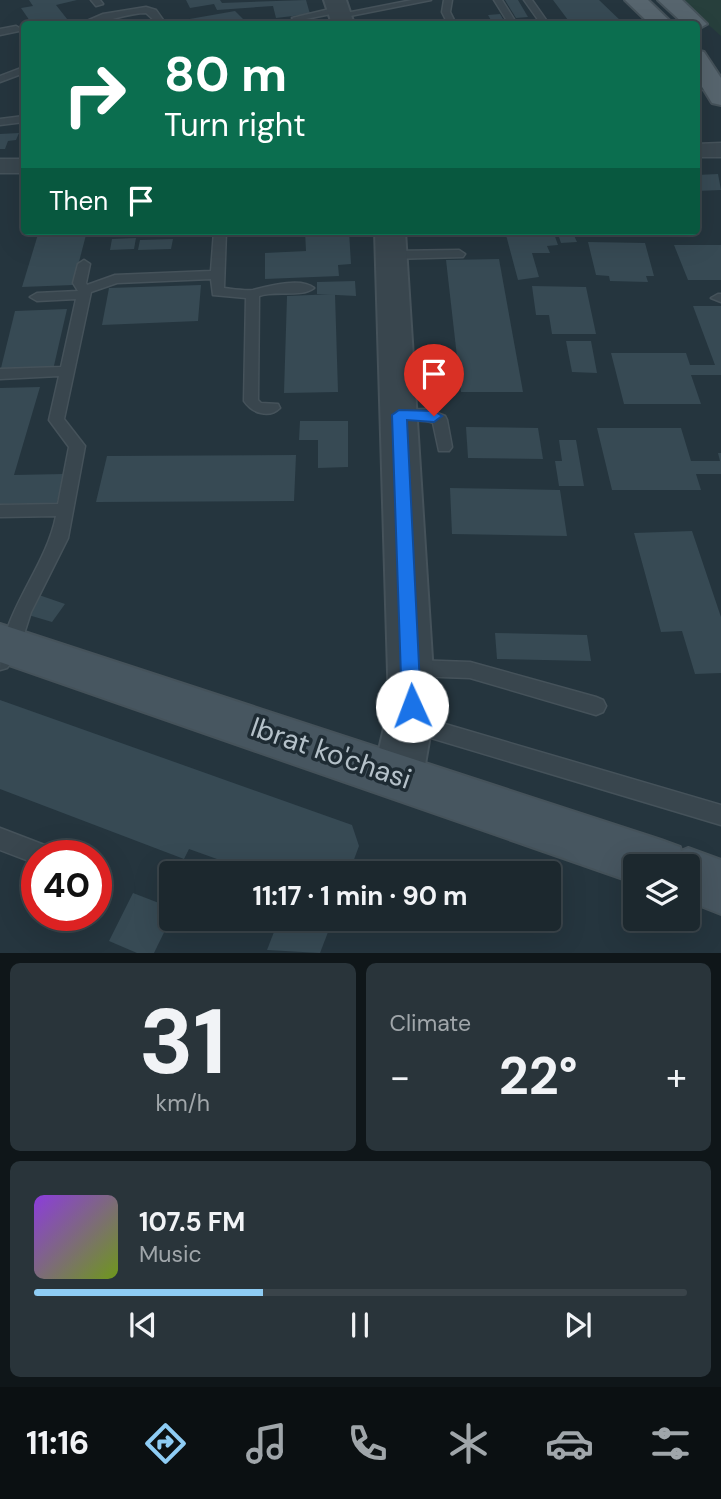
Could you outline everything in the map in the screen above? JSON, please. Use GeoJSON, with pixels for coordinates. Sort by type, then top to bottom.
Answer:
{"type":"FeatureCollection","features":[{"type":"Feature","properties":{"kind":"main road"},"geometry":{"type":"LineString","coordinates":[[636,0],[659,21]]}},
{"type":"Feature","properties":{"kind":"main road"},"geometry":{"type":"LineString","coordinates":[[669,0],[687,21]]}},
{"type":"Feature","properties":{"kind":"main road"},"geometry":{"type":"LineString","coordinates":[[700,37],[711,91]]}},
{"type":"Feature","properties":{"kind":"main road","name":"Ibrat ko'chasi"},"geometry":{"type":"LineString","coordinates":[[4,651],[398,776],[626,854]]}},
{"type":"Feature","properties":{"kind":"main road"},"geometry":{"type":"LineString","coordinates":[[700,880],[721,887]]}},
{"type":"Feature","properties":{"kind":"street"},"geometry":{"type":"LineString","coordinates":[[700,151],[721,150]]}},
{"type":"Feature","properties":{"kind":"street"},"geometry":{"type":"LineString","coordinates":[[0,166],[21,166]]}},
{"type":"Feature","properties":{"kind":"street"},"geometry":{"type":"LineString","coordinates":[[391,243],[411,668],[409,722],[398,776]]}},
{"type":"Feature","properties":{"kind":"lane"},"geometry":{"type":"LineString","coordinates":[[296,18],[427,0]]}},
{"type":"Feature","properties":{"kind":"lane"},"geometry":{"type":"LineString","coordinates":[[448,0],[446,12],[450,21]]}},
{"type":"Feature","properties":{"kind":"lane"},"geometry":{"type":"LineString","coordinates":[[498,0],[511,21]]}},
{"type":"Feature","properties":{"kind":"lane"},"geometry":{"type":"LineString","coordinates":[[528,0],[543,21]]}},
{"type":"Feature","properties":{"kind":"lane"},"geometry":{"type":"LineString","coordinates":[[89,21],[144,10],[152,12],[160,21]]}},
{"type":"Feature","properties":{"kind":"lane"},"geometry":{"type":"LineString","coordinates":[[0,32],[16,29]]}},
{"type":"Feature","properties":{"kind":"lane"},"geometry":{"type":"LineString","coordinates":[[0,79],[21,71]]}},
{"type":"Feature","properties":{"kind":"lane"},"geometry":{"type":"LineString","coordinates":[[0,122],[21,119]]}},
{"type":"Feature","properties":{"kind":"lane"},"geometry":{"type":"LineString","coordinates":[[220,235],[218,292],[253,294],[267,289],[308,288]]}},
{"type":"Feature","properties":{"kind":"lane"},"geometry":{"type":"LineString","coordinates":[[391,243],[460,254]]}},
{"type":"Feature","properties":{"kind":"lane"},"geometry":{"type":"LineString","coordinates":[[4,651],[60,538],[77,446],[56,420],[84,293],[79,283],[84,264]]}},
{"type":"Feature","properties":{"kind":"lane"},"geometry":{"type":"LineString","coordinates":[[37,297],[84,293],[115,279],[217,275]]}},
{"type":"Feature","properties":{"kind":"lane"},"geometry":{"type":"LineString","coordinates":[[253,294],[250,401],[257,408],[273,408]]}},
{"type":"Feature","properties":{"kind":"lane"},"geometry":{"type":"LineString","coordinates":[[0,374],[66,371]]}},
{"type":"Feature","properties":{"kind":"lane"},"geometry":{"type":"LineString","coordinates":[[399,415],[427,414],[440,420],[444,447]]}},
{"type":"Feature","properties":{"kind":"lane"},"geometry":{"type":"LineString","coordinates":[[0,511],[65,510]]}},
{"type":"Feature","properties":{"kind":"lane"},"geometry":{"type":"LineString","coordinates":[[411,668],[470,670],[596,706]]}},
{"type":"Feature","properties":{"kind":"lane"},"geometry":{"type":"LineString","coordinates":[[409,722],[721,815]]}},
{"type":"Feature","properties":{"kind":"lane"},"geometry":{"type":"LineString","coordinates":[[0,839],[21,847]]}},
{"type":"Feature","properties":{"kind":"green space"},"geometry":{"type":"Polygon","coordinates":[[[681,0],[721,0],[721,36],[681,0]]]}},
{"type":"Feature","properties":{"kind":"building"},"geometry":{"type":"Polygon","coordinates":[[[29,0],[77,0],[56,5],[69,21],[30,21],[21,8],[33,6],[29,0]]]}},
{"type":"Feature","properties":{"kind":"building"},"geometry":{"type":"Polygon","coordinates":[[[186,0],[220,0],[222,3],[306,0],[310,14],[276,18],[273,6],[217,10],[214,4],[190,8],[186,0]]]}},
{"type":"Feature","properties":{"kind":"building"},"geometry":{"type":"Polygon","coordinates":[[[505,0],[518,0],[528,17],[516,18],[505,0]]]}},
{"type":"Feature","properties":{"kind":"building"},"geometry":{"type":"Polygon","coordinates":[[[553,0],[599,0],[621,21],[569,21],[553,0]]]}},
{"type":"Feature","properties":{"kind":"building"},"geometry":{"type":"Polygon","coordinates":[[[235,11],[245,21],[185,21],[235,11]]]}},
{"type":"Feature","properties":{"kind":"building"},"geometry":{"type":"Polygon","coordinates":[[[500,14],[504,21],[491,21],[488,15],[500,14]]]}},
{"type":"Feature","properties":{"kind":"building"},"geometry":{"type":"Polygon","coordinates":[[[19,133],[16,140],[8,141],[5,149],[0,149],[0,134],[19,133]]]}},
{"type":"Feature","properties":{"kind":"building"},"geometry":{"type":"Polygon","coordinates":[[[718,174],[721,190],[700,191],[700,175],[718,174]]]}},
{"type":"Feature","properties":{"kind":"building"},"geometry":{"type":"Polygon","coordinates":[[[38,235],[86,235],[73,285],[22,287],[38,235]]]}},
{"type":"Feature","properties":{"kind":"building"},"geometry":{"type":"Polygon","coordinates":[[[305,235],[349,235],[351,264],[338,265],[339,276],[265,279],[265,253],[306,251],[305,235]]]}},
{"type":"Feature","properties":{"kind":"building"},"geometry":{"type":"Polygon","coordinates":[[[506,235],[554,235],[558,245],[547,246],[550,253],[532,253],[539,277],[518,280],[506,235]]]}},
{"type":"Feature","properties":{"kind":"building"},"geometry":{"type":"Polygon","coordinates":[[[558,235],[574,235],[577,242],[561,243],[558,235]]]}},
{"type":"Feature","properties":{"kind":"building"},"geometry":{"type":"Polygon","coordinates":[[[136,238],[134,249],[110,250],[112,239],[136,238]]]}},
{"type":"Feature","properties":{"kind":"building"},"geometry":{"type":"Polygon","coordinates":[[[173,239],[171,249],[138,250],[140,240],[173,239]]]}},
{"type":"Feature","properties":{"kind":"building"},"geometry":{"type":"Polygon","coordinates":[[[588,242],[645,243],[654,276],[646,276],[648,282],[610,281],[609,276],[596,275],[588,242]]]}},
{"type":"Feature","properties":{"kind":"building"},"geometry":{"type":"Polygon","coordinates":[[[674,245],[721,245],[721,280],[688,280],[674,245]]]}},
{"type":"Feature","properties":{"kind":"building"},"geometry":{"type":"Polygon","coordinates":[[[499,259],[523,392],[461,392],[446,260],[499,259]]]}},
{"type":"Feature","properties":{"kind":"building"},"geometry":{"type":"Polygon","coordinates":[[[355,281],[356,296],[317,294],[317,282],[355,281]]]}},
{"type":"Feature","properties":{"kind":"building"},"geometry":{"type":"Polygon","coordinates":[[[201,285],[198,321],[102,325],[109,288],[201,285]]]}},
{"type":"Feature","properties":{"kind":"building"},"geometry":{"type":"Polygon","coordinates":[[[532,286],[586,287],[596,334],[552,334],[549,315],[536,315],[532,286]]]}},
{"type":"Feature","properties":{"kind":"building"},"geometry":{"type":"Polygon","coordinates":[[[335,294],[338,392],[284,393],[287,296],[335,294]]]}},
{"type":"Feature","properties":{"kind":"building"},"geometry":{"type":"Polygon","coordinates":[[[693,306],[721,306],[721,375],[691,375],[701,404],[624,404],[611,353],[686,353],[690,365],[715,365],[693,306]]]}},
{"type":"Feature","properties":{"kind":"building"},"geometry":{"type":"Polygon","coordinates":[[[67,309],[53,370],[0,372],[15,311],[67,309]]]}},
{"type":"Feature","properties":{"kind":"building"},"geometry":{"type":"Polygon","coordinates":[[[566,341],[591,341],[597,373],[572,372],[566,341]]]}},
{"type":"Feature","properties":{"kind":"building"},"geometry":{"type":"Polygon","coordinates":[[[40,387],[14,475],[64,474],[57,503],[0,504],[0,388],[40,387]]]}},
{"type":"Feature","properties":{"kind":"building"},"geometry":{"type":"Polygon","coordinates":[[[300,421],[348,421],[348,467],[318,468],[318,440],[299,440],[300,421]]]}},
{"type":"Feature","properties":{"kind":"building"},"geometry":{"type":"Polygon","coordinates":[[[466,427],[538,428],[543,459],[468,458],[466,427]]]}},
{"type":"Feature","properties":{"kind":"building"},"geometry":{"type":"Polygon","coordinates":[[[597,428],[681,428],[691,461],[720,461],[718,453],[721,453],[721,474],[696,474],[701,490],[612,490],[597,428]]]}},
{"type":"Feature","properties":{"kind":"building"},"geometry":{"type":"Polygon","coordinates":[[[559,440],[576,440],[584,486],[559,486],[555,461],[562,461],[559,440]]]}},
{"type":"Feature","properties":{"kind":"building"},"geometry":{"type":"Polygon","coordinates":[[[296,455],[294,501],[96,502],[107,456],[296,455]]]}},
{"type":"Feature","properties":{"kind":"building"},"geometry":{"type":"Polygon","coordinates":[[[450,488],[560,490],[567,536],[452,534],[450,488]]]}},
{"type":"Feature","properties":{"kind":"building"},"geometry":{"type":"Polygon","coordinates":[[[692,531],[721,617],[721,673],[695,674],[682,631],[661,632],[634,533],[692,531]]]}},
{"type":"Feature","properties":{"kind":"building"},"geometry":{"type":"Polygon","coordinates":[[[39,595],[65,604],[52,622],[25,614],[39,595]]]}},
{"type":"Feature","properties":{"kind":"building"},"geometry":{"type":"Polygon","coordinates":[[[495,633],[587,635],[591,661],[497,659],[495,633]]]}},
{"type":"Feature","properties":{"kind":"building"},"geometry":{"type":"Polygon","coordinates":[[[0,700],[352,825],[359,846],[353,861],[222,861],[189,849],[184,859],[0,789],[0,700]]]}},
{"type":"Feature","properties":{"kind":"building"},"geometry":{"type":"Polygon","coordinates":[[[133,893],[159,903],[159,931],[165,931],[154,953],[137,953],[109,941],[133,893]]]}},
{"type":"Feature","properties":{"kind":"building"},"geometry":{"type":"Polygon","coordinates":[[[274,931],[328,931],[320,953],[267,950],[274,931]]]}},
{"type":"Feature","properties":{"kind":"route"},"geometry":{"type":"LineString","coordinates":[[412,706],[399,415],[434,416]]}}]}
